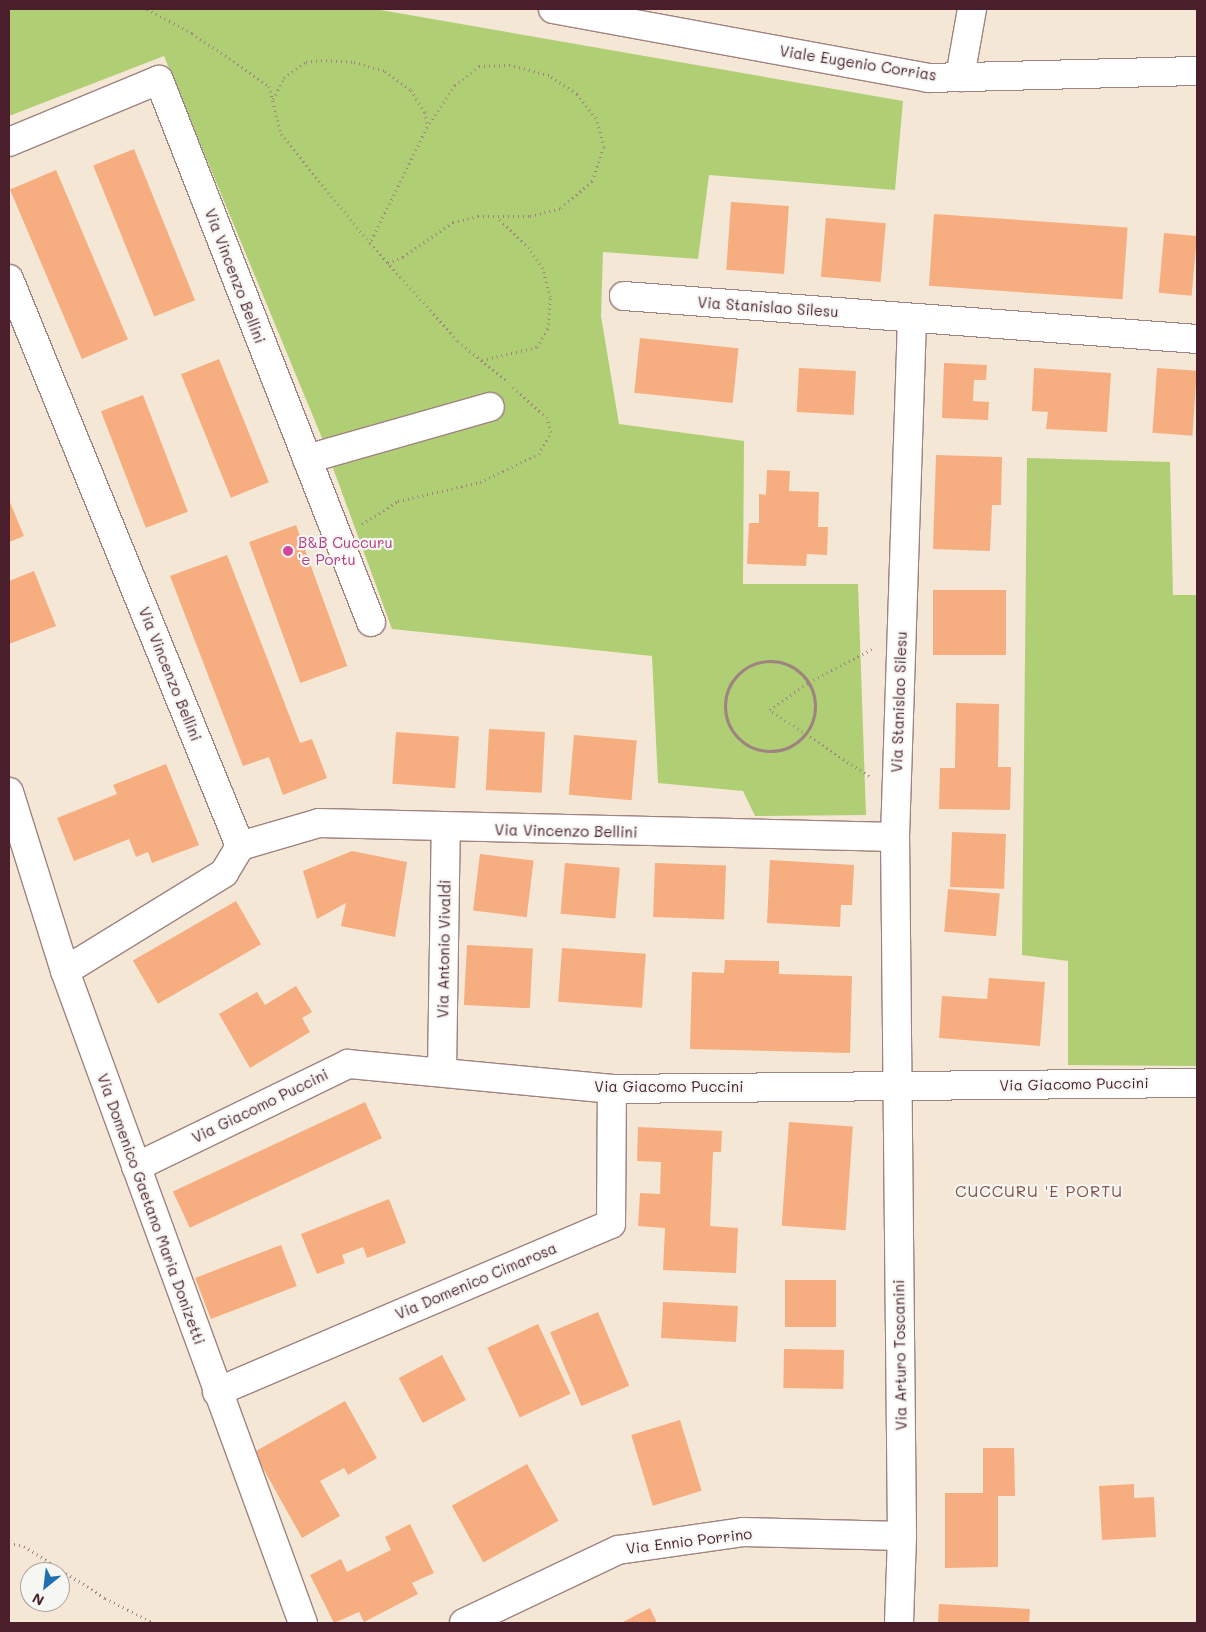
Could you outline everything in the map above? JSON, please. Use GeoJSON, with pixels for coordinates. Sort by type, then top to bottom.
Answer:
{"type":"FeatureCollection","features":[{"type":"Feature","properties":{"kind":"street","name":"Viale Eugenio Corrias"},"geometry":{"type":"LineString","coordinates":[[553,9],[928,78],[1197,71]]}},
{"type":"Feature","properties":{"kind":"street"},"geometry":{"type":"LineString","coordinates":[[960,77],[972,9]]}},
{"type":"Feature","properties":{"kind":"street","name":"Via Vincenzo Bellini"},"geometry":{"type":"LineString","coordinates":[[9,142],[159,80],[371,622]]}},
{"type":"Feature","properties":{"kind":"street","name":"Via Vincenzo Bellini"},"geometry":{"type":"LineString","coordinates":[[9,279],[240,846],[319,823],[446,828],[895,837]]}},
{"type":"Feature","properties":{"kind":"street","name":"Via Stanislao Silesu"},"geometry":{"type":"LineString","coordinates":[[624,296],[1197,339]]}},
{"type":"Feature","properties":{"kind":"street","name":"Via Stanislao Silesu"},"geometry":{"type":"LineString","coordinates":[[898,1086],[895,837],[912,318]]}},
{"type":"Feature","properties":{"kind":"street"},"geometry":{"type":"LineString","coordinates":[[307,458],[490,407]]}},
{"type":"Feature","properties":{"kind":"street","name":"Via Domenico Gaetano Maria Donizetti"},"geometry":{"type":"LineString","coordinates":[[9,792],[65,971],[217,1392],[303,1623]]}},
{"type":"Feature","properties":{"kind":"street","name":"Via Antonio Vivaldi"},"geometry":{"type":"LineString","coordinates":[[442,1071],[446,828]]}},
{"type":"Feature","properties":{"kind":"street"},"geometry":{"type":"LineString","coordinates":[[65,971],[224,873],[240,846]]}},
{"type":"Feature","properties":{"kind":"street","name":"Via Giacomo Puccini"},"geometry":{"type":"LineString","coordinates":[[136,1167],[348,1064],[442,1071],[612,1089],[1197,1083]]}},
{"type":"Feature","properties":{"kind":"street","name":"Via Arturo Toscanini"},"geometry":{"type":"LineString","coordinates":[[898,1086],[902,1536],[899,1623]]}},
{"type":"Feature","properties":{"kind":"street","name":"Via Domenico Cimarosa"},"geometry":{"type":"LineString","coordinates":[[217,1392],[611,1224],[612,1089]]}},
{"type":"Feature","properties":{"kind":"street","name":"Via Ennio Porrino"},"geometry":{"type":"LineString","coordinates":[[464,1623],[618,1550],[744,1532],[902,1536]]}},
{"type":"Feature","properties":{"kind":"path"},"geometry":{"type":"LineString","coordinates":[[147,9],[192,33],[270,86],[281,134],[370,243],[458,341],[547,418],[551,432],[539,454],[480,482],[398,501],[338,539]]}},
{"type":"Feature","properties":{"kind":"path"},"geometry":{"type":"LineString","coordinates":[[273,99],[284,78],[306,62],[354,62],[385,71],[411,90],[425,112],[427,127]]}},
{"type":"Feature","properties":{"kind":"path"},"geometry":{"type":"LineString","coordinates":[[370,243],[427,127],[455,85],[479,66],[510,65],[549,75],[576,94],[596,118],[604,147],[592,182],[561,208],[530,216],[496,216],[454,222],[403,257],[388,263]]}},
{"type":"Feature","properties":{"kind":"path"},"geometry":{"type":"LineString","coordinates":[[482,360],[536,347],[548,329],[550,297],[543,268],[529,248],[496,216]]}},
{"type":"Feature","properties":{"kind":"path"},"geometry":{"type":"LineString","coordinates":[[896,793],[770,710],[809,682],[902,633]]}},
{"type":"Feature","properties":{"kind":"path"},"geometry":{"type":"LineString","coordinates":[[776,661],[793,666],[809,682],[814,694],[816,712],[805,734],[798,742],[782,750],[765,751],[748,746],[734,734],[726,718],[725,700],[731,683],[742,670],[759,662],[776,661]]}},
{"type":"Feature","properties":{"kind":"path"},"geometry":{"type":"LineString","coordinates":[[9,1543],[24,1546],[105,1598],[154,1623]]}},
{"type":"Feature","properties":{"kind":"green space"},"geometry":{"type":"Polygon","coordinates":[[[9,9],[375,9],[903,101],[895,190],[709,175],[698,259],[603,252],[601,316],[619,424],[744,441],[743,584],[858,584],[866,815],[755,816],[743,791],[658,783],[652,656],[392,629],[322,438],[164,56],[9,116],[9,9]]]}},
{"type":"Feature","properties":{"kind":"green space"},"geometry":{"type":"Polygon","coordinates":[[[1027,458],[1170,462],[1173,595],[1197,595],[1197,1066],[1068,1065],[1068,961],[1022,955],[1027,458]]]}},
{"type":"Feature","properties":{"kind":"building"},"geometry":{"type":"Polygon","coordinates":[[[134,149],[195,300],[154,317],[93,165],[134,149]]]}},
{"type":"Feature","properties":{"kind":"building"},"geometry":{"type":"Polygon","coordinates":[[[56,170],[128,339],[82,359],[10,190],[56,170]]]}},
{"type":"Feature","properties":{"kind":"building"},"geometry":{"type":"Polygon","coordinates":[[[731,202],[789,206],[784,274],[726,270],[731,202]]]}},
{"type":"Feature","properties":{"kind":"building"},"geometry":{"type":"Polygon","coordinates":[[[934,214],[1128,228],[1123,299],[929,286],[934,214]]]}},
{"type":"Feature","properties":{"kind":"building"},"geometry":{"type":"Polygon","coordinates":[[[826,218],[886,223],[881,282],[821,277],[826,218]]]}},
{"type":"Feature","properties":{"kind":"building"},"geometry":{"type":"Polygon","coordinates":[[[1164,233],[1197,236],[1192,296],[1159,293],[1164,233]]]}},
{"type":"Feature","properties":{"kind":"building"},"geometry":{"type":"Polygon","coordinates":[[[640,338],[738,348],[733,403],[634,393],[640,338]]]}},
{"type":"Feature","properties":{"kind":"building"},"geometry":{"type":"Polygon","coordinates":[[[219,359],[269,482],[231,498],[181,374],[219,359]]]}},
{"type":"Feature","properties":{"kind":"building"},"geometry":{"type":"Polygon","coordinates":[[[944,363],[987,365],[986,380],[974,380],[973,401],[989,402],[988,420],[942,418],[944,363]]]}},
{"type":"Feature","properties":{"kind":"building"},"geometry":{"type":"Polygon","coordinates":[[[799,368],[856,371],[854,415],[797,412],[799,368]]]}},
{"type":"Feature","properties":{"kind":"building"},"geometry":{"type":"Polygon","coordinates":[[[1034,368],[1111,373],[1107,432],[1046,429],[1048,412],[1032,411],[1034,368]]]}},
{"type":"Feature","properties":{"kind":"building"},"geometry":{"type":"Polygon","coordinates":[[[1157,368],[1197,371],[1192,436],[1152,433],[1157,368]]]}},
{"type":"Feature","properties":{"kind":"building"},"geometry":{"type":"Polygon","coordinates":[[[143,395],[188,512],[146,528],[101,411],[143,395]]]}},
{"type":"Feature","properties":{"kind":"building"},"geometry":{"type":"Polygon","coordinates":[[[936,455],[1002,457],[1001,505],[992,505],[990,551],[933,549],[936,455]]]}},
{"type":"Feature","properties":{"kind":"building"},"geometry":{"type":"Polygon","coordinates":[[[767,470],[790,471],[789,491],[819,492],[818,527],[828,527],[827,555],[807,554],[806,566],[747,564],[749,523],[759,523],[759,494],[766,495],[767,470]]]}},
{"type":"Feature","properties":{"kind":"building"},"geometry":{"type":"Polygon","coordinates":[[[9,500],[24,536],[9,542],[9,500]]]}},
{"type":"Feature","properties":{"kind":"building"},"geometry":{"type":"Polygon","coordinates":[[[296,525],[347,666],[300,683],[249,542],[296,525]]]}},
{"type":"Feature","properties":{"kind":"building"},"geometry":{"type":"Polygon","coordinates":[[[227,555],[300,743],[312,739],[327,778],[283,795],[269,757],[243,766],[170,576],[227,555]]]}},
{"type":"Feature","properties":{"kind":"building"},"geometry":{"type":"Polygon","coordinates":[[[34,571],[56,626],[9,644],[9,581],[34,571]]]}},
{"type":"Feature","properties":{"kind":"building"},"geometry":{"type":"Polygon","coordinates":[[[933,590],[1006,590],[1006,655],[933,655],[933,590]]]}},
{"type":"Feature","properties":{"kind":"building"},"geometry":{"type":"Polygon","coordinates":[[[956,703],[999,704],[998,767],[1011,767],[1010,810],[939,809],[940,768],[955,768],[956,703]]]}},
{"type":"Feature","properties":{"kind":"building"},"geometry":{"type":"Polygon","coordinates":[[[489,729],[545,732],[542,793],[486,790],[489,729]]]}},
{"type":"Feature","properties":{"kind":"building"},"geometry":{"type":"Polygon","coordinates":[[[396,732],[459,736],[455,788],[392,784],[396,732]]]}},
{"type":"Feature","properties":{"kind":"building"},"geometry":{"type":"Polygon","coordinates":[[[574,735],[637,740],[632,800],[569,795],[574,735]]]}},
{"type":"Feature","properties":{"kind":"building"},"geometry":{"type":"Polygon","coordinates":[[[166,764],[199,845],[152,863],[148,852],[136,857],[129,839],[74,861],[57,818],[117,794],[113,785],[166,764]]]}},
{"type":"Feature","properties":{"kind":"building"},"geometry":{"type":"Polygon","coordinates":[[[952,832],[1006,834],[1004,889],[950,887],[952,832]]]}},
{"type":"Feature","properties":{"kind":"building"},"geometry":{"type":"Polygon","coordinates":[[[352,851],[407,862],[395,937],[341,926],[346,903],[317,919],[303,871],[352,851]]]}},
{"type":"Feature","properties":{"kind":"building"},"geometry":{"type":"Polygon","coordinates":[[[480,854],[534,861],[527,917],[473,911],[480,854]]]}},
{"type":"Feature","properties":{"kind":"building"},"geometry":{"type":"Polygon","coordinates":[[[770,860],[854,865],[852,905],[841,905],[840,927],[767,923],[770,860]]]}},
{"type":"Feature","properties":{"kind":"building"},"geometry":{"type":"Polygon","coordinates":[[[565,863],[620,868],[615,919],[561,914],[565,863]]]}},
{"type":"Feature","properties":{"kind":"building"},"geometry":{"type":"Polygon","coordinates":[[[655,863],[726,865],[724,919],[653,917],[655,863]]]}},
{"type":"Feature","properties":{"kind":"building"},"geometry":{"type":"Polygon","coordinates":[[[948,889],[1000,894],[996,936],[944,932],[948,889]]]}},
{"type":"Feature","properties":{"kind":"building"},"geometry":{"type":"Polygon","coordinates":[[[236,901],[261,944],[158,1004],[133,960],[236,901]]]}},
{"type":"Feature","properties":{"kind":"building"},"geometry":{"type":"Polygon","coordinates":[[[467,945],[533,948],[530,1008],[464,1005],[467,945]]]}},
{"type":"Feature","properties":{"kind":"building"},"geometry":{"type":"Polygon","coordinates":[[[562,948],[646,954],[642,1008],[558,1002],[562,948]]]}},
{"type":"Feature","properties":{"kind":"building"},"geometry":{"type":"Polygon","coordinates":[[[725,960],[779,961],[779,974],[852,976],[850,1053],[690,1049],[692,972],[724,973],[725,960]]]}},
{"type":"Feature","properties":{"kind":"building"},"geometry":{"type":"Polygon","coordinates":[[[989,978],[1045,982],[1040,1046],[939,1038],[942,996],[987,999],[989,978]]]}},
{"type":"Feature","properties":{"kind":"building"},"geometry":{"type":"Polygon","coordinates":[[[296,986],[312,1012],[302,1018],[310,1032],[250,1068],[219,1014],[257,992],[265,1005],[296,986]]]}},
{"type":"Feature","properties":{"kind":"building"},"geometry":{"type":"Polygon","coordinates":[[[365,1102],[382,1138],[190,1228],[173,1192],[365,1102]]]}},
{"type":"Feature","properties":{"kind":"building"},"geometry":{"type":"Polygon","coordinates":[[[789,1122],[853,1126],[846,1230],[782,1226],[789,1122]]]}},
{"type":"Feature","properties":{"kind":"building"},"geometry":{"type":"Polygon","coordinates":[[[638,1127],[722,1131],[721,1152],[713,1152],[710,1226],[738,1228],[736,1273],[663,1270],[665,1228],[638,1226],[640,1193],[660,1194],[661,1162],[637,1161],[638,1127]]]}},
{"type":"Feature","properties":{"kind":"building"},"geometry":{"type":"Polygon","coordinates":[[[389,1199],[406,1243],[367,1258],[363,1247],[342,1255],[345,1263],[317,1274],[301,1234],[389,1199]]]}},
{"type":"Feature","properties":{"kind":"building"},"geometry":{"type":"Polygon","coordinates":[[[281,1245],[297,1286],[211,1319],[195,1278],[281,1245]]]}},
{"type":"Feature","properties":{"kind":"building"},"geometry":{"type":"Polygon","coordinates":[[[785,1280],[836,1280],[836,1327],[785,1327],[785,1280]]]}},
{"type":"Feature","properties":{"kind":"building"},"geometry":{"type":"Polygon","coordinates":[[[663,1302],[738,1306],[736,1342],[661,1338],[663,1302]]]}},
{"type":"Feature","properties":{"kind":"building"},"geometry":{"type":"Polygon","coordinates":[[[598,1312],[629,1386],[581,1406],[550,1332],[598,1312]]]}},
{"type":"Feature","properties":{"kind":"building"},"geometry":{"type":"Polygon","coordinates":[[[538,1324],[571,1394],[520,1417],[487,1348],[538,1324]]]}},
{"type":"Feature","properties":{"kind":"building"},"geometry":{"type":"Polygon","coordinates":[[[784,1349],[844,1350],[843,1389],[783,1388],[784,1349]]]}},
{"type":"Feature","properties":{"kind":"building"},"geometry":{"type":"Polygon","coordinates":[[[442,1355],[466,1400],[423,1423],[399,1378],[442,1355]]]}},
{"type":"Feature","properties":{"kind":"building"},"geometry":{"type":"Polygon","coordinates":[[[345,1401],[377,1458],[348,1475],[344,1468],[320,1481],[340,1516],[302,1538],[254,1452],[345,1401]]]}},
{"type":"Feature","properties":{"kind":"building"},"geometry":{"type":"Polygon","coordinates":[[[680,1420],[702,1491],[653,1506],[631,1435],[680,1420]]]}},
{"type":"Feature","properties":{"kind":"building"},"geometry":{"type":"Polygon","coordinates":[[[983,1448],[1014,1448],[1015,1496],[998,1496],[998,1567],[945,1568],[945,1493],[983,1493],[983,1448]]]}},
{"type":"Feature","properties":{"kind":"building"},"geometry":{"type":"Polygon","coordinates":[[[527,1464],[559,1521],[483,1563],[452,1506],[527,1464]]]}},
{"type":"Feature","properties":{"kind":"building"},"geometry":{"type":"Polygon","coordinates":[[[1134,1484],[1134,1498],[1154,1497],[1156,1537],[1102,1540],[1099,1486],[1134,1484]]]}},
{"type":"Feature","properties":{"kind":"building"},"geometry":{"type":"Polygon","coordinates":[[[410,1524],[434,1573],[412,1583],[418,1594],[364,1622],[359,1612],[334,1623],[310,1575],[341,1559],[347,1572],[391,1550],[385,1537],[410,1524]]]}},
{"type":"Feature","properties":{"kind":"building"},"geometry":{"type":"Polygon","coordinates":[[[939,1604],[1030,1609],[1029,1623],[938,1623],[939,1604]]]}},
{"type":"Feature","properties":{"kind":"building"},"geometry":{"type":"Polygon","coordinates":[[[650,1608],[657,1623],[621,1623],[650,1608]]]}},
{"type":"Feature","properties":{"kind":"place","name":"B&B Cuccuru 'e Portu"},"geometry":{"type":"Point","coordinates":[288,551]}},
{"type":"Feature","properties":{"kind":"district","name":"CUCCURU 'E PORTU"},"geometry":{"type":"Point","coordinates":[1039,1191]}}]}
